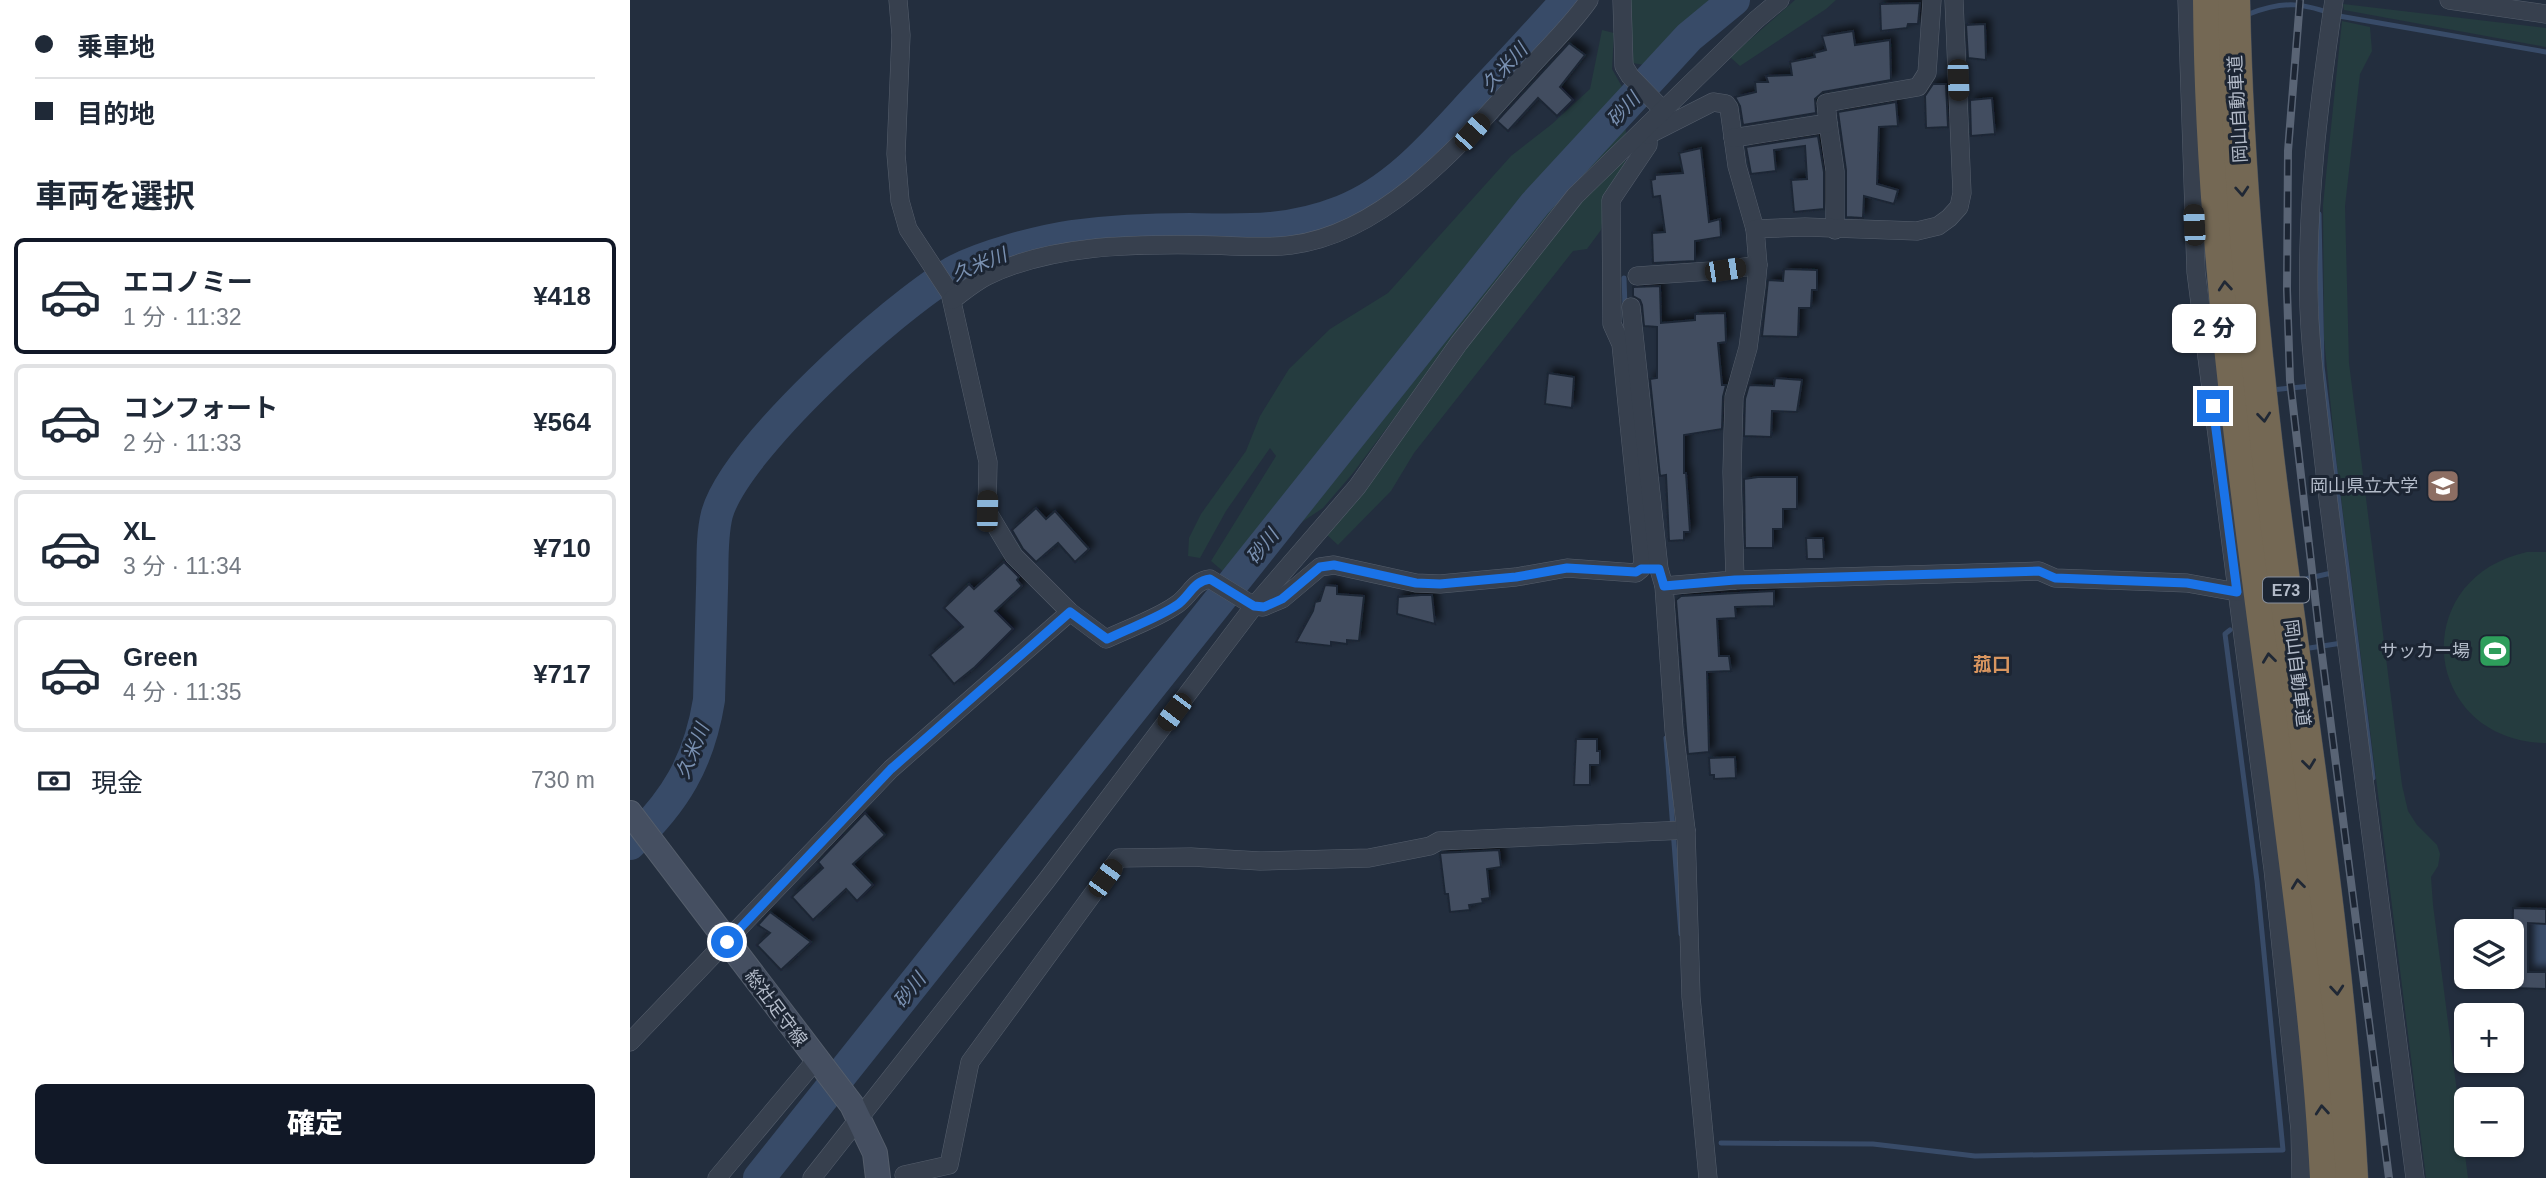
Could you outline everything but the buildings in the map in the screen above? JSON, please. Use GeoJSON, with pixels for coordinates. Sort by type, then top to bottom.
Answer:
{"type":"FeatureCollection","features":[{"type":"Feature","properties":{"kind":"highway","name":"岡山自動車道"},"geometry":{"type":"LineString","coordinates":[[2209,0],[2210,91],[2228,328],[2308,960],[2326,1178]]}},
{"type":"Feature","properties":{"kind":"highway","name":"岡山自動車道"},"geometry":{"type":"LineString","coordinates":[[2234,0],[2242,184],[2254,326],[2333,955],[2352,1178]]}},
{"type":"Feature","properties":{"kind":"main road","name":"総社足守線"},"geometry":{"type":"LineString","coordinates":[[635,823],[855,1112],[874,1153],[878,1178]]}},
{"type":"Feature","properties":{"kind":"street"},"geometry":{"type":"LineString","coordinates":[[898,0],[901,35],[896,154],[900,201],[908,229],[951,296],[988,462],[987,511],[1014,556],[1070,612],[1107,639],[1178,604],[1197,582],[1210,579],[1247,602],[1264,607],[1282,599],[1320,567],[1334,565],[1416,583],[1440,584],[1516,577],[1567,568],[1654,572],[1735,580],[2039,571],[2055,578],[2187,583],[2237,592]]}},
{"type":"Feature","properties":{"kind":"street"},"geometry":{"type":"LineString","coordinates":[[951,296],[1007,268],[1084,250],[1162,244],[1292,245],[1330,236],[1386,206],[1425,175],[1472,132],[1589,0]]}},
{"type":"Feature","properties":{"kind":"street"},"geometry":{"type":"LineString","coordinates":[[1622,0],[1624,66],[1660,107]]}},
{"type":"Feature","properties":{"kind":"street"},"geometry":{"type":"LineString","coordinates":[[1654,572],[1643,561],[1621,344],[1612,324],[1611,200],[1648,145],[1648,130],[1660,107],[1780,0]]}},
{"type":"Feature","properties":{"kind":"street"},"geometry":{"type":"LineString","coordinates":[[1835,230],[1835,171],[1826,103],[1919,87],[1927,73],[1932,0]]}},
{"type":"Feature","properties":{"kind":"street"},"geometry":{"type":"LineString","coordinates":[[1755,229],[1805,227],[1917,232],[1938,226],[1959,207],[1962,193],[1954,0]]}},
{"type":"Feature","properties":{"kind":"street"},"geometry":{"type":"LineString","coordinates":[[2187,0],[2196,272],[2274,882],[2300,1130],[2301,1178]]}},
{"type":"Feature","properties":{"kind":"street"},"geometry":{"type":"LineString","coordinates":[[2449,0],[2546,14]]}},
{"type":"Feature","properties":{"kind":"street"},"geometry":{"type":"LineString","coordinates":[[2333,8],[2311,213],[2309,307],[2315,386],[2415,1178]]}},
{"type":"Feature","properties":{"kind":"street"},"geometry":{"type":"LineString","coordinates":[[811,1178],[855,1112],[1046,881],[1247,602],[1357,487],[1459,342],[1575,196],[1648,130],[1713,102],[1726,104],[1729,108],[1737,166],[1755,229],[1758,265],[1748,348],[1734,397],[1732,472],[1735,580]]}},
{"type":"Feature","properties":{"kind":"street"},"geometry":{"type":"LineString","coordinates":[[1733,138],[1828,123]]}},
{"type":"Feature","properties":{"kind":"street"},"geometry":{"type":"LineString","coordinates":[[1637,276],[1758,265]]}},
{"type":"Feature","properties":{"kind":"street"},"geometry":{"type":"LineString","coordinates":[[1631,307],[1654,572],[1674,730],[1678,831],[1708,1178]]}},
{"type":"Feature","properties":{"kind":"street"},"geometry":{"type":"LineString","coordinates":[[630,1042],[891,769],[1070,612]]}},
{"type":"Feature","properties":{"kind":"street"},"geometry":{"type":"LineString","coordinates":[[904,1175],[949,1165],[970,1062],[1119,858],[1191,857],[1260,861],[1368,858],[1430,846],[1439,841],[1678,831]]}},
{"type":"Feature","properties":{"kind":"street"},"geometry":{"type":"LineString","coordinates":[[717,1178],[819,1064]]}},
{"type":"Feature","properties":{"kind":"green space"},"geometry":{"type":"Polygon","coordinates":[[[1631,0],[1718,0],[1649,66],[1633,63],[1631,0]]]}},
{"type":"Feature","properties":{"kind":"green space"},"geometry":{"type":"Polygon","coordinates":[[[1795,0],[1836,0],[1740,66],[1730,57],[1795,0]]]}},
{"type":"Feature","properties":{"kind":"green space"},"geometry":{"type":"Polygon","coordinates":[[[2343,4],[2546,28],[2546,47],[2344,10],[2343,4]]]}},
{"type":"Feature","properties":{"kind":"green space"},"geometry":{"type":"Polygon","coordinates":[[[2342,21],[2370,27],[2372,51],[2360,74],[2345,206],[2349,363],[2402,785],[2408,811],[2417,825],[2437,845],[2440,854],[2438,866],[2431,877],[2456,1087],[2454,1087],[2454,1157],[2465,1157],[2468,1178],[2426,1178],[2336,458],[2324,339],[2323,205],[2342,21]]]}},
{"type":"Feature","properties":{"kind":"green space"},"geometry":{"type":"Polygon","coordinates":[[[1602,30],[1614,33],[1612,69],[1625,92],[1626,134],[1564,199],[1353,473],[1323,508],[1225,573],[1211,561],[1276,456],[1270,448],[1226,511],[1200,558],[1188,556],[1189,538],[1201,514],[1246,451],[1260,416],[1289,369],[1330,329],[1388,293],[1511,156],[1552,124],[1590,89],[1602,30]]]}},
{"type":"Feature","properties":{"kind":"green space"},"geometry":{"type":"Polygon","coordinates":[[[1624,156],[1626,165],[1605,203],[1601,230],[1587,249],[1573,251],[1414,453],[1391,491],[1338,545],[1326,534],[1465,346],[1584,197],[1624,156]]]}},
{"type":"Feature","properties":{"kind":"green space","name":"サッカー場"},"geometry":{"type":"Polygon","coordinates":[[[2527,552],[2546,552],[2546,743],[2505,735],[2474,716],[2453,689],[2444,657],[2447,624],[2461,593],[2488,568],[2527,552]]]}},
{"type":"Feature","properties":{"kind":"water"},"geometry":{"type":"Polygon","coordinates":[[[2528,923],[2546,924],[2546,972],[2528,972],[2528,923]]]}},
{"type":"Feature","properties":{"kind":"waterway","name":"久米川"},"geometry":{"type":"LineString","coordinates":[[630,844],[660,813],[683,780],[705,722],[709,700],[713,551],[717,514],[730,486],[753,453],[819,382],[857,347],[926,290],[953,272],[1011,250],[1059,238],[1101,233],[1285,226],[1323,218],[1362,202],[1398,178],[1430,148],[1567,0]]}},
{"type":"Feature","properties":{"kind":"waterway","name":"砂川"},"geometry":{"type":"LineString","coordinates":[[759,1178],[1535,204],[1689,37],[1734,0]]}},
{"type":"Feature","properties":{"kind":"waterway"},"geometry":{"type":"LineString","coordinates":[[2249,14],[2284,5],[2304,6],[2339,16],[2546,52]]}},
{"type":"Feature","properties":{"kind":"waterway"},"geometry":{"type":"LineString","coordinates":[[2319,214],[2322,366],[2373,778]]}},
{"type":"Feature","properties":{"kind":"waterway"},"geometry":{"type":"LineString","coordinates":[[1624,278],[1625,307]]}},
{"type":"Feature","properties":{"kind":"waterway"},"geometry":{"type":"LineString","coordinates":[[2272,390],[2311,386]]}},
{"type":"Feature","properties":{"kind":"waterway"},"geometry":{"type":"LineString","coordinates":[[2298,593],[2305,579],[2336,572]]}},
{"type":"Feature","properties":{"kind":"waterway"},"geometry":{"type":"LineString","coordinates":[[1721,1143],[1873,1144],[1975,1156],[2283,1150],[2257,881],[2225,634],[2230,630]]}},
{"type":"Feature","properties":{"kind":"waterway"},"geometry":{"type":"LineString","coordinates":[[2303,649],[2342,643]]}},
{"type":"Feature","properties":{"kind":"waterway"},"geometry":{"type":"LineString","coordinates":[[1666,738],[1681,934]]}},
{"type":"Feature","properties":{"kind":"railway"},"geometry":{"type":"LineString","coordinates":[[2300,0],[2288,151],[2287,290],[2290,380],[2320,640],[2389,1178]]}},
{"type":"Feature","properties":{"kind":"place","name":"岡山県立大学"},"geometry":{"type":"Point","coordinates":[2443,486]}},
{"type":"Feature","properties":{"kind":"place","name":"サッカー場"},"geometry":{"type":"Point","coordinates":[2495,651]}},
{"type":"Feature","properties":{"kind":"district","name":"菰口"},"geometry":{"type":"Point","coordinates":[1992,664]}},
{"type":"Feature","properties":{"kind":"route"},"geometry":{"type":"LineString","coordinates":[[727,942],[891,769],[1070,612],[1107,639],[1178,604],[1197,582],[1210,579],[1254,606],[1264,607],[1282,599],[1320,567],[1334,565],[1416,583],[1440,584],[1516,577],[1567,568],[1636,572],[1641,569],[1659,569],[1664,586],[1735,580],[2039,571],[2055,578],[2187,583],[2237,592],[2213,406]]}}]}
